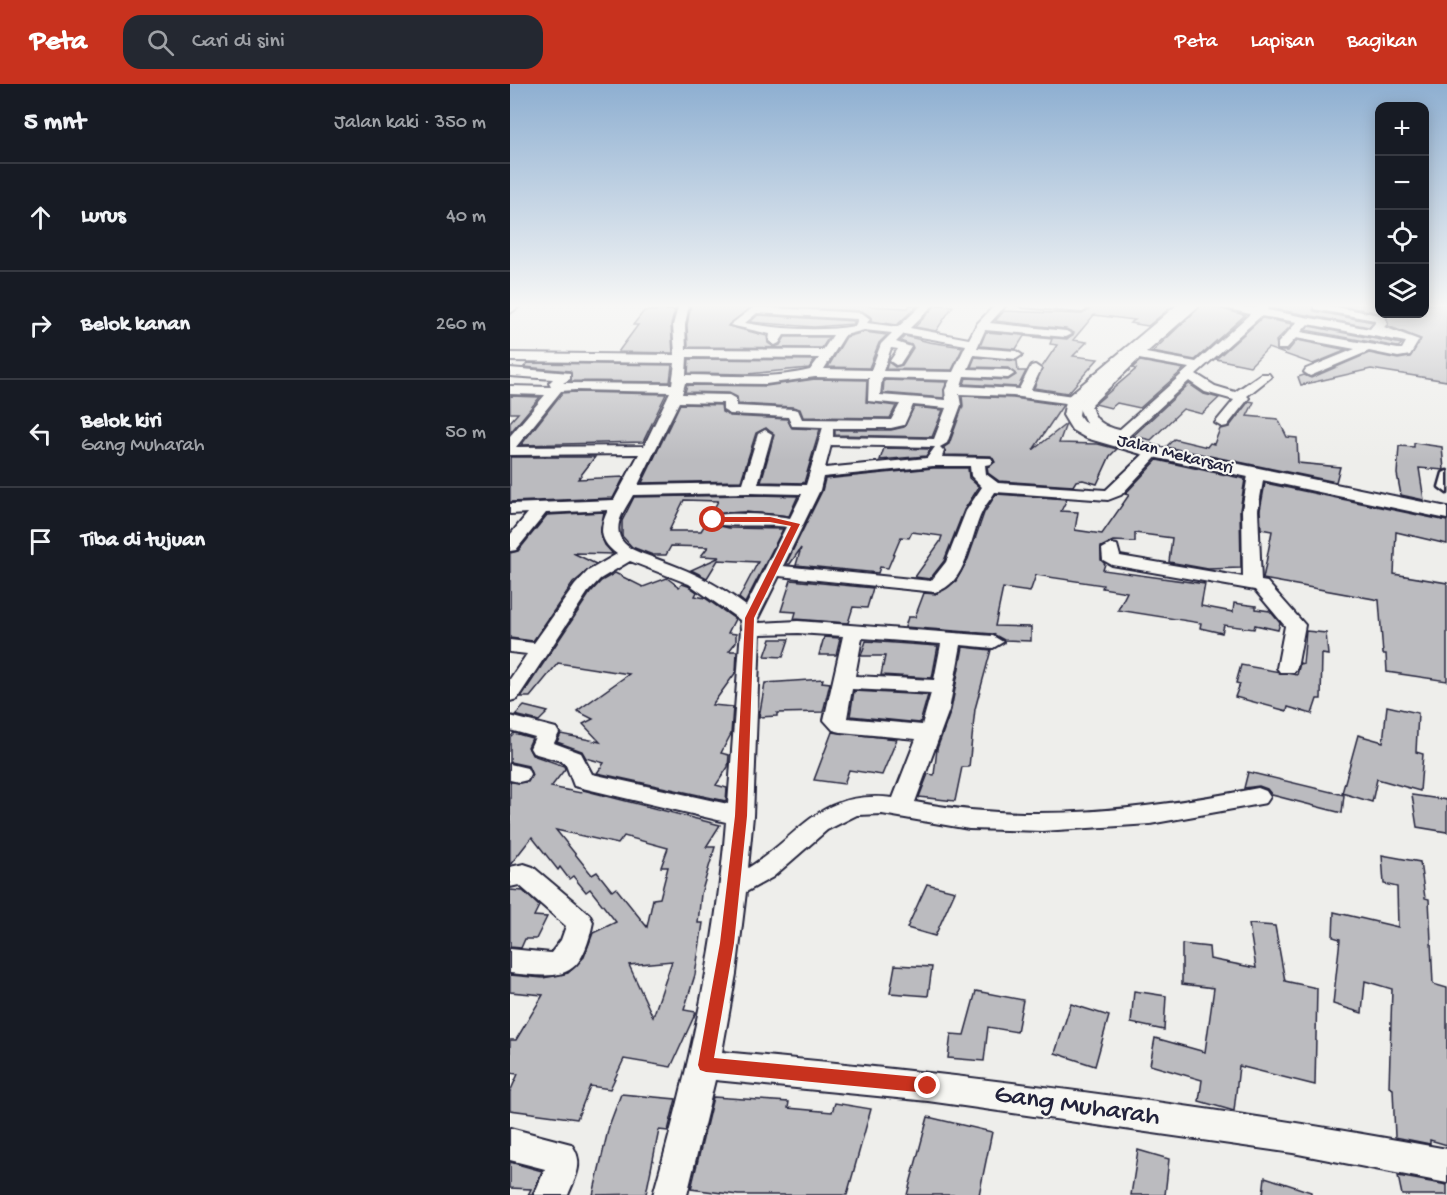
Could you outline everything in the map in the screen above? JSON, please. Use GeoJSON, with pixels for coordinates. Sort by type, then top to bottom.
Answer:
{"type":"FeatureCollection","features":[{"type":"Feature","properties":{"kind":"street"},"geometry":{"type":"LineString","coordinates":[[680,356],[676,388],[609,524],[610,535],[616,547],[628,555],[687,576],[720,594],[750,623],[993,642]]}},
{"type":"Feature","properties":{"kind":"street"},"geometry":{"type":"LineString","coordinates":[[510,357],[687,356]]}},
{"type":"Feature","properties":{"kind":"street"},"geometry":{"type":"LineString","coordinates":[[815,373],[825,356]]}},
{"type":"Feature","properties":{"kind":"street"},"geometry":{"type":"LineString","coordinates":[[881,356],[878,362],[873,398],[909,399],[956,385],[1008,374]]}},
{"type":"Feature","properties":{"kind":"street"},"geometry":{"type":"LineString","coordinates":[[896,361],[899,356]]}},
{"type":"Feature","properties":{"kind":"street"},"geometry":{"type":"LineString","coordinates":[[933,462],[967,356]]}},
{"type":"Feature","properties":{"kind":"street"},"geometry":{"type":"LineString","coordinates":[[510,390],[676,388],[792,378],[815,373],[878,373],[1073,400],[1123,356]]}},
{"type":"Feature","properties":{"kind":"street"},"geometry":{"type":"LineString","coordinates":[[1135,356],[1084,405],[1085,415],[1092,424],[1118,438],[1210,356]]}},
{"type":"Feature","properties":{"kind":"street"},"geometry":{"type":"LineString","coordinates":[[1139,356],[1193,371],[1210,388],[1238,396],[1242,400],[1222,423]]}},
{"type":"Feature","properties":{"kind":"street"},"geometry":{"type":"LineString","coordinates":[[1310,372],[1348,356]]}},
{"type":"Feature","properties":{"kind":"street"},"geometry":{"type":"LineString","coordinates":[[1023,393],[1035,369]]}},
{"type":"Feature","properties":{"kind":"street"},"geometry":{"type":"LineString","coordinates":[[510,372],[566,376],[554,384],[556,390]]}},
{"type":"Feature","properties":{"kind":"street"},"geometry":{"type":"LineString","coordinates":[[1238,396],[1265,376]]}},
{"type":"Feature","properties":{"kind":"street"},"geometry":{"type":"LineString","coordinates":[[956,385],[981,382]]}},
{"type":"Feature","properties":{"kind":"street"},"geometry":{"type":"LineString","coordinates":[[676,388],[730,400],[730,410],[793,413],[795,423],[896,424],[909,399]]}},
{"type":"Feature","properties":{"kind":"street"},"geometry":{"type":"LineString","coordinates":[[510,446],[556,390]]}},
{"type":"Feature","properties":{"kind":"street","name":"Jalan Mekarsari"},"geometry":{"type":"LineString","coordinates":[[1073,400],[1071,416],[1078,426],[1154,452],[1447,513]]}},
{"type":"Feature","properties":{"kind":"street"},"geometry":{"type":"LineString","coordinates":[[670,1195],[706,1065],[727,943],[741,816],[750,623],[812,490],[830,423]]}},
{"type":"Feature","properties":{"kind":"street"},"geometry":{"type":"LineString","coordinates":[[749,488],[765,434]]}},
{"type":"Feature","properties":{"kind":"street"},"geometry":{"type":"LineString","coordinates":[[825,441],[940,443]]}},
{"type":"Feature","properties":{"kind":"street"},"geometry":{"type":"LineString","coordinates":[[510,451],[647,450]]}},
{"type":"Feature","properties":{"kind":"street"},"geometry":{"type":"LineString","coordinates":[[990,487],[1108,495],[1115,492],[1154,452]]}},
{"type":"Feature","properties":{"kind":"street"},"geometry":{"type":"LineString","coordinates":[[818,472],[879,465],[982,461],[979,476],[990,483],[990,487]]}},
{"type":"Feature","properties":{"kind":"street"},"geometry":{"type":"LineString","coordinates":[[1252,583],[1250,510],[1256,475]]}},
{"type":"Feature","properties":{"kind":"street"},"geometry":{"type":"LineString","coordinates":[[773,570],[935,587],[948,571],[966,539],[974,512],[990,487]]}},
{"type":"Feature","properties":{"kind":"street"},"geometry":{"type":"LineString","coordinates":[[627,490],[749,488],[812,490]]}},
{"type":"Feature","properties":{"kind":"street"},"geometry":{"type":"LineString","coordinates":[[510,509],[619,505]]}},
{"type":"Feature","properties":{"kind":"street"},"geometry":{"type":"LineString","coordinates":[[510,546],[542,507]]}},
{"type":"Feature","properties":{"kind":"street"},"geometry":{"type":"LineString","coordinates":[[713,520],[770,519],[796,524]]}},
{"type":"Feature","properties":{"kind":"street"},"geometry":{"type":"LineString","coordinates":[[1111,549],[1112,560],[1252,583],[1265,589],[1294,622],[1287,668]]}},
{"type":"Feature","properties":{"kind":"street"},"geometry":{"type":"LineString","coordinates":[[510,694],[588,582],[609,565],[628,555]]}},
{"type":"Feature","properties":{"kind":"street"},"geometry":{"type":"LineString","coordinates":[[854,632],[834,717],[837,723],[930,733]]}},
{"type":"Feature","properties":{"kind":"street"},"geometry":{"type":"LineString","coordinates":[[900,810],[930,733],[952,639]]}},
{"type":"Feature","properties":{"kind":"street"},"geometry":{"type":"LineString","coordinates":[[510,646],[541,650]]}},
{"type":"Feature","properties":{"kind":"street"},"geometry":{"type":"LineString","coordinates":[[842,682],[942,687]]}},
{"type":"Feature","properties":{"kind":"street"},"geometry":{"type":"LineString","coordinates":[[510,723],[548,733],[541,748],[571,755],[578,761],[582,780],[741,816]]}},
{"type":"Feature","properties":{"kind":"street"},"geometry":{"type":"LineString","coordinates":[[733,887],[763,871],[792,843],[820,822],[858,806],[969,820],[1052,822],[1186,812],[1258,797]]}},
{"type":"Feature","properties":{"kind":"street"},"geometry":{"type":"LineString","coordinates":[[510,877],[525,874],[580,922],[566,958],[561,963],[554,965],[510,961]]}},
{"type":"Feature","properties":{"kind":"street","name":"Gang Muharah"},"geometry":{"type":"LineString","coordinates":[[706,1065],[928,1086],[1293,1137],[1447,1166]]}},
{"type":"Feature","properties":{"kind":"street"},"geometry":{"type":"LineString","coordinates":[[510,1144],[559,1156],[563,1161],[563,1168],[551,1195]]}},
{"type":"Feature","properties":{"kind":"lane"},"geometry":{"type":"LineString","coordinates":[[1447,473],[1443,487],[1447,490]]}},
{"type":"Feature","properties":{"kind":"building"},"geometry":{"type":"Polygon","coordinates":[[[835,356],[874,356],[869,368],[828,367],[835,356]]]}},
{"type":"Feature","properties":{"kind":"building"},"geometry":{"type":"Polygon","coordinates":[[[908,356],[959,356],[952,370],[886,369],[888,362],[895,367],[902,365],[908,356]]]}},
{"type":"Feature","properties":{"kind":"building"},"geometry":{"type":"Polygon","coordinates":[[[1050,356],[1098,359],[1068,393],[1034,388],[1042,367],[1050,356]]]}},
{"type":"Feature","properties":{"kind":"building"},"geometry":{"type":"Polygon","coordinates":[[[1173,356],[1200,356],[1195,360],[1173,356]]]}},
{"type":"Feature","properties":{"kind":"building"},"geometry":{"type":"Polygon","coordinates":[[[1220,356],[1260,356],[1250,366],[1216,359],[1220,356]]]}},
{"type":"Feature","properties":{"kind":"building"},"geometry":{"type":"Polygon","coordinates":[[[1290,356],[1333,356],[1313,364],[1290,356]]]}},
{"type":"Feature","properties":{"kind":"building"},"geometry":{"type":"Polygon","coordinates":[[[1362,356],[1398,359],[1411,356],[1447,356],[1447,381],[1371,369],[1301,385],[1298,377],[1304,375],[1311,378],[1362,356]]]}},
{"type":"Feature","properties":{"kind":"building"},"geometry":{"type":"Polygon","coordinates":[[[975,357],[1017,361],[1018,371],[1026,371],[1018,387],[964,384],[966,378],[1008,380],[1016,375],[1008,368],[971,367],[975,357]]]}},
{"type":"Feature","properties":{"kind":"building"},"geometry":{"type":"Polygon","coordinates":[[[689,359],[815,360],[809,368],[748,374],[688,373],[689,359]]]}},
{"type":"Feature","properties":{"kind":"building"},"geometry":{"type":"Polygon","coordinates":[[[1140,361],[1184,369],[1140,408],[1117,403],[1111,408],[1095,404],[1136,369],[1132,368],[1140,361]]]}},
{"type":"Feature","properties":{"kind":"building"},"geometry":{"type":"Polygon","coordinates":[[[528,363],[672,365],[670,382],[571,381],[570,371],[524,367],[528,363]]]}},
{"type":"Feature","properties":{"kind":"building"},"geometry":{"type":"Polygon","coordinates":[[[815,379],[867,380],[866,402],[896,406],[890,418],[803,417],[800,409],[793,407],[738,404],[737,397],[729,393],[685,392],[687,385],[766,386],[815,379]]]}},
{"type":"Feature","properties":{"kind":"building"},"geometry":{"type":"Polygon","coordinates":[[[884,380],[946,382],[944,398],[883,393],[884,380]]]}},
{"type":"Feature","properties":{"kind":"building"},"geometry":{"type":"Polygon","coordinates":[[[1189,384],[1204,394],[1219,398],[1202,414],[1183,409],[1151,440],[1133,436],[1189,384]]]}},
{"type":"Feature","properties":{"kind":"building"},"geometry":{"type":"Polygon","coordinates":[[[562,393],[666,394],[643,442],[521,445],[562,393]]]}},
{"type":"Feature","properties":{"kind":"building"},"geometry":{"type":"Polygon","coordinates":[[[510,396],[540,397],[510,433],[510,422],[518,413],[510,413],[510,396]]]}},
{"type":"Feature","properties":{"kind":"building"},"geometry":{"type":"Polygon","coordinates":[[[962,396],[1013,398],[1063,405],[1033,450],[1066,424],[1059,443],[1098,444],[1117,449],[1110,456],[1097,484],[1083,480],[1076,481],[1073,486],[999,481],[988,473],[987,467],[995,462],[991,456],[945,455],[944,447],[949,444],[963,406],[962,396]]]}},
{"type":"Feature","properties":{"kind":"building"},"geometry":{"type":"Polygon","coordinates":[[[1249,401],[1254,402],[1247,416],[1278,419],[1287,437],[1297,438],[1298,463],[1340,467],[1336,482],[1166,447],[1174,439],[1207,447],[1210,443],[1214,444],[1220,429],[1229,427],[1249,401]]]}},
{"type":"Feature","properties":{"kind":"building"},"geometry":{"type":"Polygon","coordinates":[[[680,404],[721,405],[722,412],[730,416],[787,419],[792,428],[820,429],[804,483],[761,482],[774,435],[766,428],[756,433],[741,481],[642,483],[680,404]]]}},
{"type":"Feature","properties":{"kind":"building"},"geometry":{"type":"Polygon","coordinates":[[[914,407],[943,410],[932,437],[835,435],[835,430],[891,430],[904,427],[914,407]]]}},
{"type":"Feature","properties":{"kind":"building"},"geometry":{"type":"Polygon","coordinates":[[[1414,443],[1442,447],[1444,470],[1419,468],[1424,500],[1401,495],[1397,474],[1399,446],[1414,447],[1414,443]]]}},
{"type":"Feature","properties":{"kind":"building"},"geometry":{"type":"Polygon","coordinates":[[[884,448],[931,449],[926,456],[880,460],[884,448]]]}},
{"type":"Feature","properties":{"kind":"building"},"geometry":{"type":"Polygon","coordinates":[[[510,457],[595,457],[578,479],[624,477],[613,498],[510,502],[510,457]]]}},
{"type":"Feature","properties":{"kind":"building"},"geometry":{"type":"Polygon","coordinates":[[[1157,460],[1245,479],[1240,510],[1241,568],[1208,569],[1169,562],[1172,538],[1135,533],[1135,542],[1113,541],[1101,547],[1101,560],[1105,564],[1103,570],[1205,584],[1201,606],[1233,612],[1234,603],[1256,606],[1256,609],[1270,611],[1280,623],[1278,630],[1255,625],[1254,629],[1224,625],[1222,633],[1200,628],[1201,623],[1118,610],[1127,592],[1102,588],[1103,585],[1036,575],[1030,592],[1003,588],[995,626],[1031,627],[1031,641],[1004,640],[993,634],[905,627],[908,617],[915,617],[924,593],[936,594],[956,581],[968,559],[984,513],[996,494],[1067,499],[1061,511],[1078,512],[1075,530],[1102,534],[1129,495],[1125,494],[1157,460]]]}},
{"type":"Feature","properties":{"kind":"building"},"geometry":{"type":"Polygon","coordinates":[[[933,468],[968,468],[969,478],[979,487],[964,510],[944,561],[930,579],[915,577],[942,536],[912,532],[909,538],[901,537],[888,568],[880,567],[878,573],[796,565],[801,548],[790,564],[786,564],[822,491],[825,479],[933,468]]]}},
{"type":"Feature","properties":{"kind":"building"},"geometry":{"type":"Polygon","coordinates":[[[1265,483],[1447,521],[1447,544],[1396,532],[1394,574],[1447,583],[1447,681],[1387,672],[1386,654],[1383,654],[1379,600],[1263,579],[1272,531],[1261,529],[1260,510],[1265,483]]]}},
{"type":"Feature","properties":{"kind":"building"},"geometry":{"type":"Polygon","coordinates":[[[798,496],[789,516],[745,512],[711,514],[718,501],[684,500],[669,531],[701,531],[706,523],[729,528],[783,529],[745,603],[739,598],[758,562],[718,560],[707,578],[691,570],[720,557],[701,556],[708,547],[671,546],[666,555],[653,555],[632,547],[622,536],[622,521],[634,497],[798,496]]]}},
{"type":"Feature","properties":{"kind":"building"},"geometry":{"type":"Polygon","coordinates":[[[604,512],[600,534],[605,545],[613,554],[573,553],[596,564],[573,583],[533,641],[510,638],[510,553],[518,551],[547,515],[604,512]]]}},
{"type":"Feature","properties":{"kind":"building"},"geometry":{"type":"Polygon","coordinates":[[[615,573],[643,587],[667,578],[679,587],[682,584],[688,586],[697,592],[695,596],[705,598],[735,619],[728,633],[736,634],[736,642],[729,651],[737,651],[736,672],[712,705],[733,707],[731,734],[721,753],[729,755],[728,767],[716,785],[727,788],[726,801],[597,773],[604,763],[586,758],[582,751],[557,742],[561,734],[600,742],[583,724],[593,719],[577,711],[629,674],[558,663],[530,697],[521,697],[590,593],[601,581],[615,573]]]}},
{"type":"Feature","properties":{"kind":"building"},"geometry":{"type":"Polygon","coordinates":[[[791,580],[873,588],[867,608],[853,607],[848,623],[794,619],[796,612],[781,611],[791,580]]]}},
{"type":"Feature","properties":{"kind":"building"},"geometry":{"type":"Polygon","coordinates":[[[1306,631],[1326,633],[1328,655],[1322,654],[1321,699],[1317,699],[1312,714],[1288,707],[1287,711],[1235,697],[1240,684],[1236,683],[1241,665],[1297,675],[1300,663],[1303,664],[1306,631]]]}},
{"type":"Feature","properties":{"kind":"building"},"geometry":{"type":"Polygon","coordinates":[[[824,637],[840,638],[836,655],[819,655],[824,637]]]}},
{"type":"Feature","properties":{"kind":"building"},"geometry":{"type":"Polygon","coordinates":[[[771,639],[789,639],[783,657],[765,656],[771,639]]]}},
{"type":"Feature","properties":{"kind":"building"},"geometry":{"type":"Polygon","coordinates":[[[866,641],[938,646],[932,678],[881,675],[885,656],[861,656],[866,641]]]}},
{"type":"Feature","properties":{"kind":"building"},"geometry":{"type":"Polygon","coordinates":[[[963,647],[991,650],[975,709],[969,767],[962,767],[955,801],[919,797],[928,774],[934,775],[937,749],[951,710],[963,647]]]}},
{"type":"Feature","properties":{"kind":"building"},"geometry":{"type":"Polygon","coordinates":[[[823,679],[822,682],[830,683],[823,712],[777,713],[777,716],[759,717],[765,683],[823,679]]]}},
{"type":"Feature","properties":{"kind":"building"},"geometry":{"type":"Polygon","coordinates":[[[854,691],[928,695],[920,723],[850,716],[854,691]]]}},
{"type":"Feature","properties":{"kind":"building"},"geometry":{"type":"Polygon","coordinates":[[[524,706],[548,712],[539,721],[515,715],[524,706]]]}},
{"type":"Feature","properties":{"kind":"building"},"geometry":{"type":"Polygon","coordinates":[[[1387,706],[1418,713],[1416,752],[1423,754],[1420,791],[1377,779],[1372,802],[1342,793],[1358,735],[1383,742],[1387,706]]]}},
{"type":"Feature","properties":{"kind":"building"},"geometry":{"type":"Polygon","coordinates":[[[832,732],[897,739],[882,775],[849,770],[844,784],[814,780],[832,732]]]}},
{"type":"Feature","properties":{"kind":"building"},"geometry":{"type":"Polygon","coordinates":[[[514,733],[532,738],[528,747],[532,755],[564,766],[565,769],[551,787],[581,793],[583,790],[720,825],[706,847],[715,847],[701,894],[698,923],[703,923],[695,975],[684,1010],[696,1012],[671,1067],[624,1059],[610,1089],[590,1086],[577,1119],[510,1110],[510,1092],[518,1074],[510,1073],[510,1040],[516,1040],[543,995],[510,992],[510,975],[543,978],[568,973],[584,957],[593,933],[616,922],[590,889],[586,892],[573,876],[569,879],[560,867],[558,870],[532,837],[510,865],[510,782],[528,782],[532,775],[528,766],[510,762],[510,737],[514,733]],[[556,830],[592,875],[597,872],[612,891],[616,888],[647,927],[653,899],[660,898],[668,867],[661,867],[668,848],[624,836],[618,844],[556,830]],[[672,961],[629,965],[653,1017],[672,961]]]}},
{"type":"Feature","properties":{"kind":"building"},"geometry":{"type":"Polygon","coordinates":[[[1248,772],[1344,795],[1342,813],[1272,795],[1267,789],[1259,786],[1244,788],[1248,772]]]}},
{"type":"Feature","properties":{"kind":"building"},"geometry":{"type":"Polygon","coordinates":[[[1412,795],[1447,800],[1447,832],[1417,827],[1412,795]]]}},
{"type":"Feature","properties":{"kind":"building"},"geometry":{"type":"Polygon","coordinates":[[[1382,855],[1420,862],[1425,898],[1429,899],[1433,984],[1447,988],[1447,1145],[1430,1140],[1430,1144],[1395,1137],[1393,1089],[1389,1087],[1392,989],[1365,981],[1362,1013],[1333,1004],[1340,939],[1333,937],[1334,912],[1398,927],[1397,887],[1384,884],[1382,855]]]}},
{"type":"Feature","properties":{"kind":"building"},"geometry":{"type":"Polygon","coordinates":[[[927,884],[955,891],[935,936],[907,928],[927,884]]]}},
{"type":"Feature","properties":{"kind":"building"},"geometry":{"type":"Polygon","coordinates":[[[510,890],[523,891],[539,906],[534,916],[547,917],[536,939],[525,939],[521,948],[510,947],[510,890]]]}},
{"type":"Feature","properties":{"kind":"building"},"geometry":{"type":"Polygon","coordinates":[[[1249,924],[1275,926],[1285,981],[1317,988],[1315,1085],[1239,1066],[1234,1111],[1199,1101],[1202,1080],[1150,1065],[1155,1038],[1205,1052],[1214,988],[1182,984],[1182,944],[1209,947],[1210,959],[1256,968],[1249,924]]]}},
{"type":"Feature","properties":{"kind":"building"},"geometry":{"type":"Polygon","coordinates":[[[895,965],[932,967],[928,996],[890,993],[895,965]]]}},
{"type":"Feature","properties":{"kind":"building"},"geometry":{"type":"Polygon","coordinates":[[[976,991],[1023,1000],[1017,1032],[988,1027],[984,1061],[948,1058],[951,1034],[964,1035],[976,991]]]}},
{"type":"Feature","properties":{"kind":"building"},"geometry":{"type":"Polygon","coordinates":[[[1134,991],[1166,996],[1164,1030],[1131,1023],[1134,991]]]}},
{"type":"Feature","properties":{"kind":"building"},"geometry":{"type":"Polygon","coordinates":[[[1071,1004],[1109,1016],[1095,1066],[1055,1053],[1071,1004]]]}},
{"type":"Feature","properties":{"kind":"building"},"geometry":{"type":"Polygon","coordinates":[[[621,1094],[676,1099],[668,1131],[659,1130],[646,1194],[593,1195],[609,1126],[621,1094]]]}},
{"type":"Feature","properties":{"kind":"building"},"geometry":{"type":"Polygon","coordinates":[[[713,1097],[789,1102],[788,1108],[832,1112],[835,1103],[871,1109],[847,1195],[738,1195],[691,1189],[713,1097]]]}},
{"type":"Feature","properties":{"kind":"building"},"geometry":{"type":"Polygon","coordinates":[[[928,1117],[992,1132],[979,1195],[907,1195],[928,1117]]]}},
{"type":"Feature","properties":{"kind":"building"},"geometry":{"type":"Polygon","coordinates":[[[1138,1150],[1169,1159],[1165,1195],[1131,1195],[1138,1150]]]}},
{"type":"Feature","properties":{"kind":"building"},"geometry":{"type":"Polygon","coordinates":[[[510,1162],[542,1171],[532,1195],[528,1195],[531,1189],[510,1188],[510,1162]]]}},
{"type":"Feature","properties":{"kind":"building"},"geometry":{"type":"Polygon","coordinates":[[[1398,1176],[1447,1185],[1447,1195],[1402,1195],[1398,1176]]]}},
{"type":"Feature","properties":{"kind":"building"},"geometry":{"type":"Polygon","coordinates":[[[1265,1177],[1311,1192],[1311,1195],[1263,1195],[1265,1177]]]}},
{"type":"Feature","properties":{"kind":"route"},"geometry":{"type":"LineString","coordinates":[[713,520],[770,519],[796,524],[749,618],[751,628],[747,668],[741,816],[727,943],[706,1065],[928,1086]]}}]}
